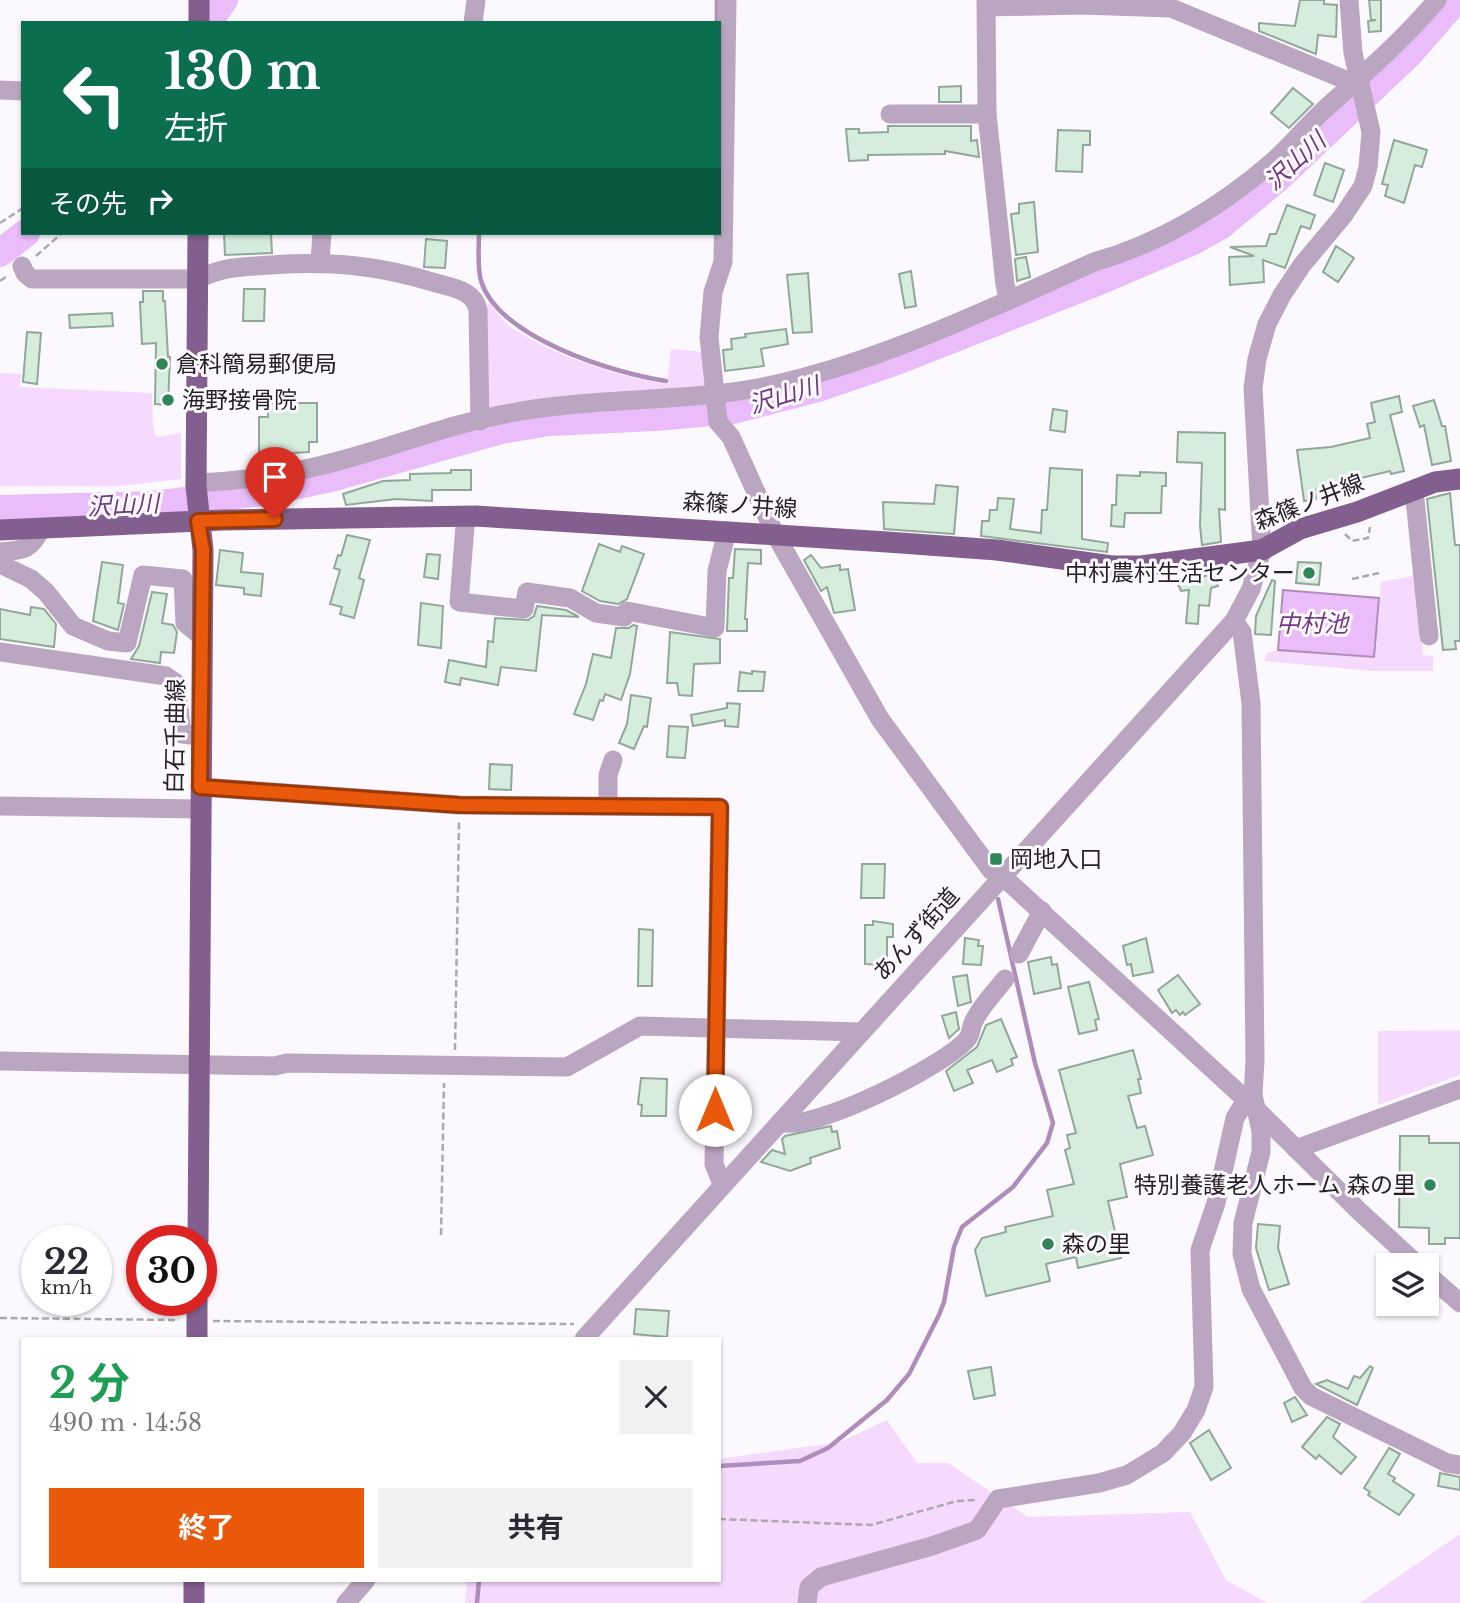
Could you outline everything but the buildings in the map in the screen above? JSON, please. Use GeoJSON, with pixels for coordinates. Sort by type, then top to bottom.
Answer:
{"type":"FeatureCollection","features":[{"type":"Feature","properties":{"kind":"main road"},"geometry":{"type":"LineString","coordinates":[[199,0],[199,21]]}},
{"type":"Feature","properties":{"kind":"main road","name":"白石千曲線"},"geometry":{"type":"LineString","coordinates":[[198,235],[196,485],[203,550],[198,1225]]}},
{"type":"Feature","properties":{"kind":"main road","name":"森篠ノ井線"},"geometry":{"type":"LineString","coordinates":[[0,530],[40,530],[198,519],[476,516],[997,550],[1112,566],[1193,561],[1262,550],[1300,529],[1357,512],[1435,482],[1460,479]]}},
{"type":"Feature","properties":{"kind":"main road"},"geometry":{"type":"LineString","coordinates":[[194,1582],[194,1603]]}},
{"type":"Feature","properties":{"kind":"street"},"geometry":{"type":"LineString","coordinates":[[473,21],[476,0]]}},
{"type":"Feature","properties":{"kind":"street"},"geometry":{"type":"LineString","coordinates":[[727,0],[723,48],[723,262],[713,292],[709,337],[718,422],[731,436],[775,534],[880,719],[950,818],[991,870],[1042,911],[1251,1104],[1405,1253]]}},
{"type":"Feature","properties":{"kind":"street","name":"あんず街道"},"geometry":{"type":"LineString","coordinates":[[590,1332],[1234,621],[1251,589],[1262,550],[1253,409],[1257,359],[1267,324],[1302,265],[1343,216],[1363,186],[1368,167],[1371,132],[1357,83],[1349,0]]}},
{"type":"Feature","properties":{"kind":"street"},"geometry":{"type":"LineString","coordinates":[[196,485],[339,461],[509,413],[558,406],[716,397],[763,387],[864,357],[1009,300],[1094,262],[1118,255],[1190,221],[1236,192],[1271,163],[1357,83],[1413,28],[1437,0]]}},
{"type":"Feature","properties":{"kind":"street"},"geometry":{"type":"LineString","coordinates":[[1009,300],[1005,285],[987,114],[986,4],[1172,4],[1357,83]]}},
{"type":"Feature","properties":{"kind":"street"},"geometry":{"type":"LineString","coordinates":[[0,90],[21,91]]}},
{"type":"Feature","properties":{"kind":"street"},"geometry":{"type":"LineString","coordinates":[[890,114],[987,114]]}},
{"type":"Feature","properties":{"kind":"street"},"geometry":{"type":"LineString","coordinates":[[320,261],[323,235]]}},
{"type":"Feature","properties":{"kind":"street"},"geometry":{"type":"LineString","coordinates":[[22,266],[32,279],[198,279],[222,268],[320,261],[391,270],[470,294],[476,301],[478,310],[480,421]]}},
{"type":"Feature","properties":{"kind":"street"},"geometry":{"type":"LineString","coordinates":[[1414,490],[1429,636]]}},
{"type":"Feature","properties":{"kind":"street"},"geometry":{"type":"LineString","coordinates":[[465,527],[459,602],[524,609],[527,592],[570,598],[596,613],[624,617],[627,611],[715,628],[717,571],[727,531]]}},
{"type":"Feature","properties":{"kind":"street"},"geometry":{"type":"LineString","coordinates":[[0,552],[25,550],[36,540],[40,530]]}},
{"type":"Feature","properties":{"kind":"street"},"geometry":{"type":"LineString","coordinates":[[0,564],[31,579],[46,592],[73,626],[108,641],[127,643]]}},
{"type":"Feature","properties":{"kind":"street"},"geometry":{"type":"LineString","coordinates":[[125,670],[127,643],[143,575],[183,579],[185,623],[202,637]]}},
{"type":"Feature","properties":{"kind":"street"},"geometry":{"type":"LineString","coordinates":[[1234,621],[1242,632],[1251,703],[1255,1062],[1251,1104],[1261,1131],[1261,1152],[1243,1223],[1242,1254],[1251,1289],[1303,1388],[1311,1396],[1447,1463],[1460,1465]]}},
{"type":"Feature","properties":{"kind":"street"},"geometry":{"type":"LineString","coordinates":[[0,652],[166,676],[176,683],[183,734],[200,736]]}},
{"type":"Feature","properties":{"kind":"street"},"geometry":{"type":"LineString","coordinates":[[608,805],[608,775],[613,760]]}},
{"type":"Feature","properties":{"kind":"street"},"geometry":{"type":"LineString","coordinates":[[200,787],[459,805],[720,807],[714,1164],[722,1184]]}},
{"type":"Feature","properties":{"kind":"street"},"geometry":{"type":"LineString","coordinates":[[0,806],[200,809]]}},
{"type":"Feature","properties":{"kind":"street"},"geometry":{"type":"LineString","coordinates":[[1019,954],[1042,911]]}},
{"type":"Feature","properties":{"kind":"street"},"geometry":{"type":"LineString","coordinates":[[780,1122],[799,1123],[836,1112],[938,1063],[969,1037],[972,1024],[1005,979]]}},
{"type":"Feature","properties":{"kind":"street"},"geometry":{"type":"LineString","coordinates":[[0,1061],[567,1067],[640,1026],[860,1032]]}},
{"type":"Feature","properties":{"kind":"street"},"geometry":{"type":"LineString","coordinates":[[1296,1149],[1460,1088]]}},
{"type":"Feature","properties":{"kind":"street"},"geometry":{"type":"LineString","coordinates":[[807,1603],[808,1587],[821,1577],[932,1546],[977,1530],[998,1499],[1099,1483],[1128,1475],[1163,1453],[1182,1433],[1196,1410],[1204,1387],[1200,1250],[1216,1203],[1235,1118],[1251,1104]]}},
{"type":"Feature","properties":{"kind":"street"},"geometry":{"type":"LineString","coordinates":[[1439,1284],[1460,1303]]}},
{"type":"Feature","properties":{"kind":"street"},"geometry":{"type":"LineString","coordinates":[[346,1603],[364,1582]]}},
{"type":"Feature","properties":{"kind":"path"},"geometry":{"type":"LineString","coordinates":[[0,223],[21,209]]}},
{"type":"Feature","properties":{"kind":"path"},"geometry":{"type":"LineString","coordinates":[[1342,528],[1348,538],[1358,542],[1368,538],[1371,533],[1367,519]]}},
{"type":"Feature","properties":{"kind":"path"},"geometry":{"type":"LineString","coordinates":[[1358,542],[1359,547]]}},
{"type":"Feature","properties":{"kind":"path"},"geometry":{"type":"LineString","coordinates":[[1352,579],[1379,573]]}},
{"type":"Feature","properties":{"kind":"path"},"geometry":{"type":"LineString","coordinates":[[441,1235],[459,805]]}},
{"type":"Feature","properties":{"kind":"path"},"geometry":{"type":"LineString","coordinates":[[0,1318],[197,1320],[590,1332]]}},
{"type":"Feature","properties":{"kind":"path"},"geometry":{"type":"LineString","coordinates":[[721,1519],[871,1525],[957,1501],[998,1499]]}},
{"type":"Feature","properties":{"kind":"shaded area"},"geometry":{"type":"Polygon","coordinates":[[[490,304],[508,325],[542,345],[584,363],[649,381],[667,384],[671,349],[704,352],[708,386],[487,408],[485,305],[490,304]]]}},
{"type":"Feature","properties":{"kind":"shaded area"},"geometry":{"type":"Polygon","coordinates":[[[0,373],[21,374],[20,387],[152,393],[156,437],[181,433],[181,479],[120,486],[0,486],[0,373]]]}},
{"type":"Feature","properties":{"kind":"shaded area"},"geometry":{"type":"Polygon","coordinates":[[[1418,575],[1423,655],[1433,656],[1433,671],[1371,671],[1264,661],[1267,653],[1278,650],[1374,656],[1381,582],[1418,575]]]}},
{"type":"Feature","properties":{"kind":"shaded area"},"geometry":{"type":"Polygon","coordinates":[[[1460,1030],[1460,1075],[1378,1105],[1378,1031],[1460,1030]]]}},
{"type":"Feature","properties":{"kind":"shaded area"},"geometry":{"type":"Polygon","coordinates":[[[887,1420],[917,1463],[948,1463],[1028,1517],[1190,1512],[1226,1580],[1267,1603],[465,1603],[467,1582],[721,1582],[721,1459],[840,1442],[887,1420]]]}},
{"type":"Feature","properties":{"kind":"shaded area"},"geometry":{"type":"Polygon","coordinates":[[[1460,1534],[1460,1603],[1360,1603],[1460,1534]]]}},
{"type":"Feature","properties":{"kind":"water","name":"中村池"},"geometry":{"type":"Polygon","coordinates":[[[1283,590],[1379,598],[1374,657],[1278,650],[1283,590]]]}},
{"type":"Feature","properties":{"kind":"waterway"},"geometry":{"type":"LineString","coordinates":[[211,0],[211,19]]}},
{"type":"Feature","properties":{"kind":"waterway"},"geometry":{"type":"LineString","coordinates":[[209,21],[224,0]]}},
{"type":"Feature","properties":{"kind":"waterway"},"geometry":{"type":"LineString","coordinates":[[717,0],[717,21]]}},
{"type":"Feature","properties":{"kind":"waterway","name":"沢山川"},"geometry":{"type":"LineString","coordinates":[[0,509],[152,505],[269,491],[331,478],[501,430],[549,422],[733,410],[818,388],[894,362],[1102,280],[1193,241],[1220,226],[1278,178],[1409,54],[1456,0]]}},
{"type":"Feature","properties":{"kind":"waterway"},"geometry":{"type":"LineString","coordinates":[[0,253],[23,235]]}},
{"type":"Feature","properties":{"kind":"waterway"},"geometry":{"type":"LineString","coordinates":[[479,235],[481,281],[492,301],[510,320],[533,336],[589,361],[666,381]]}},
{"type":"Feature","properties":{"kind":"waterway"},"geometry":{"type":"LineString","coordinates":[[721,1466],[800,1461],[828,1448],[887,1400],[909,1374],[939,1315],[954,1247],[962,1227],[1013,1187],[1047,1143],[1053,1123],[1035,1063],[998,899]]}},
{"type":"Feature","properties":{"kind":"waterway"},"geometry":{"type":"LineString","coordinates":[[477,1603],[479,1582]]}},
{"type":"Feature","properties":{"kind":"place","name":"倉科簡易郵便局"},"geometry":{"type":"Point","coordinates":[162,364]}},
{"type":"Feature","properties":{"kind":"place","name":"海野接骨院"},"geometry":{"type":"Point","coordinates":[168,400]}},
{"type":"Feature","properties":{"kind":"place","name":"中村農村生活センター"},"geometry":{"type":"Point","coordinates":[1309,573]}},
{"type":"Feature","properties":{"kind":"place","name":"岡地入口"},"geometry":{"type":"Point","coordinates":[996,859]}},
{"type":"Feature","properties":{"kind":"place","name":"特別養護老人ホーム 森の里"},"geometry":{"type":"Point","coordinates":[1430,1185]}},
{"type":"Feature","properties":{"kind":"place","name":"森の里"},"geometry":{"type":"Point","coordinates":[1048,1244]}},
{"type":"Feature","properties":{"kind":"route"},"geometry":{"type":"LineString","coordinates":[[275,519],[198,521],[203,550],[200,787],[459,805],[720,807],[715,1110]]}}]}
